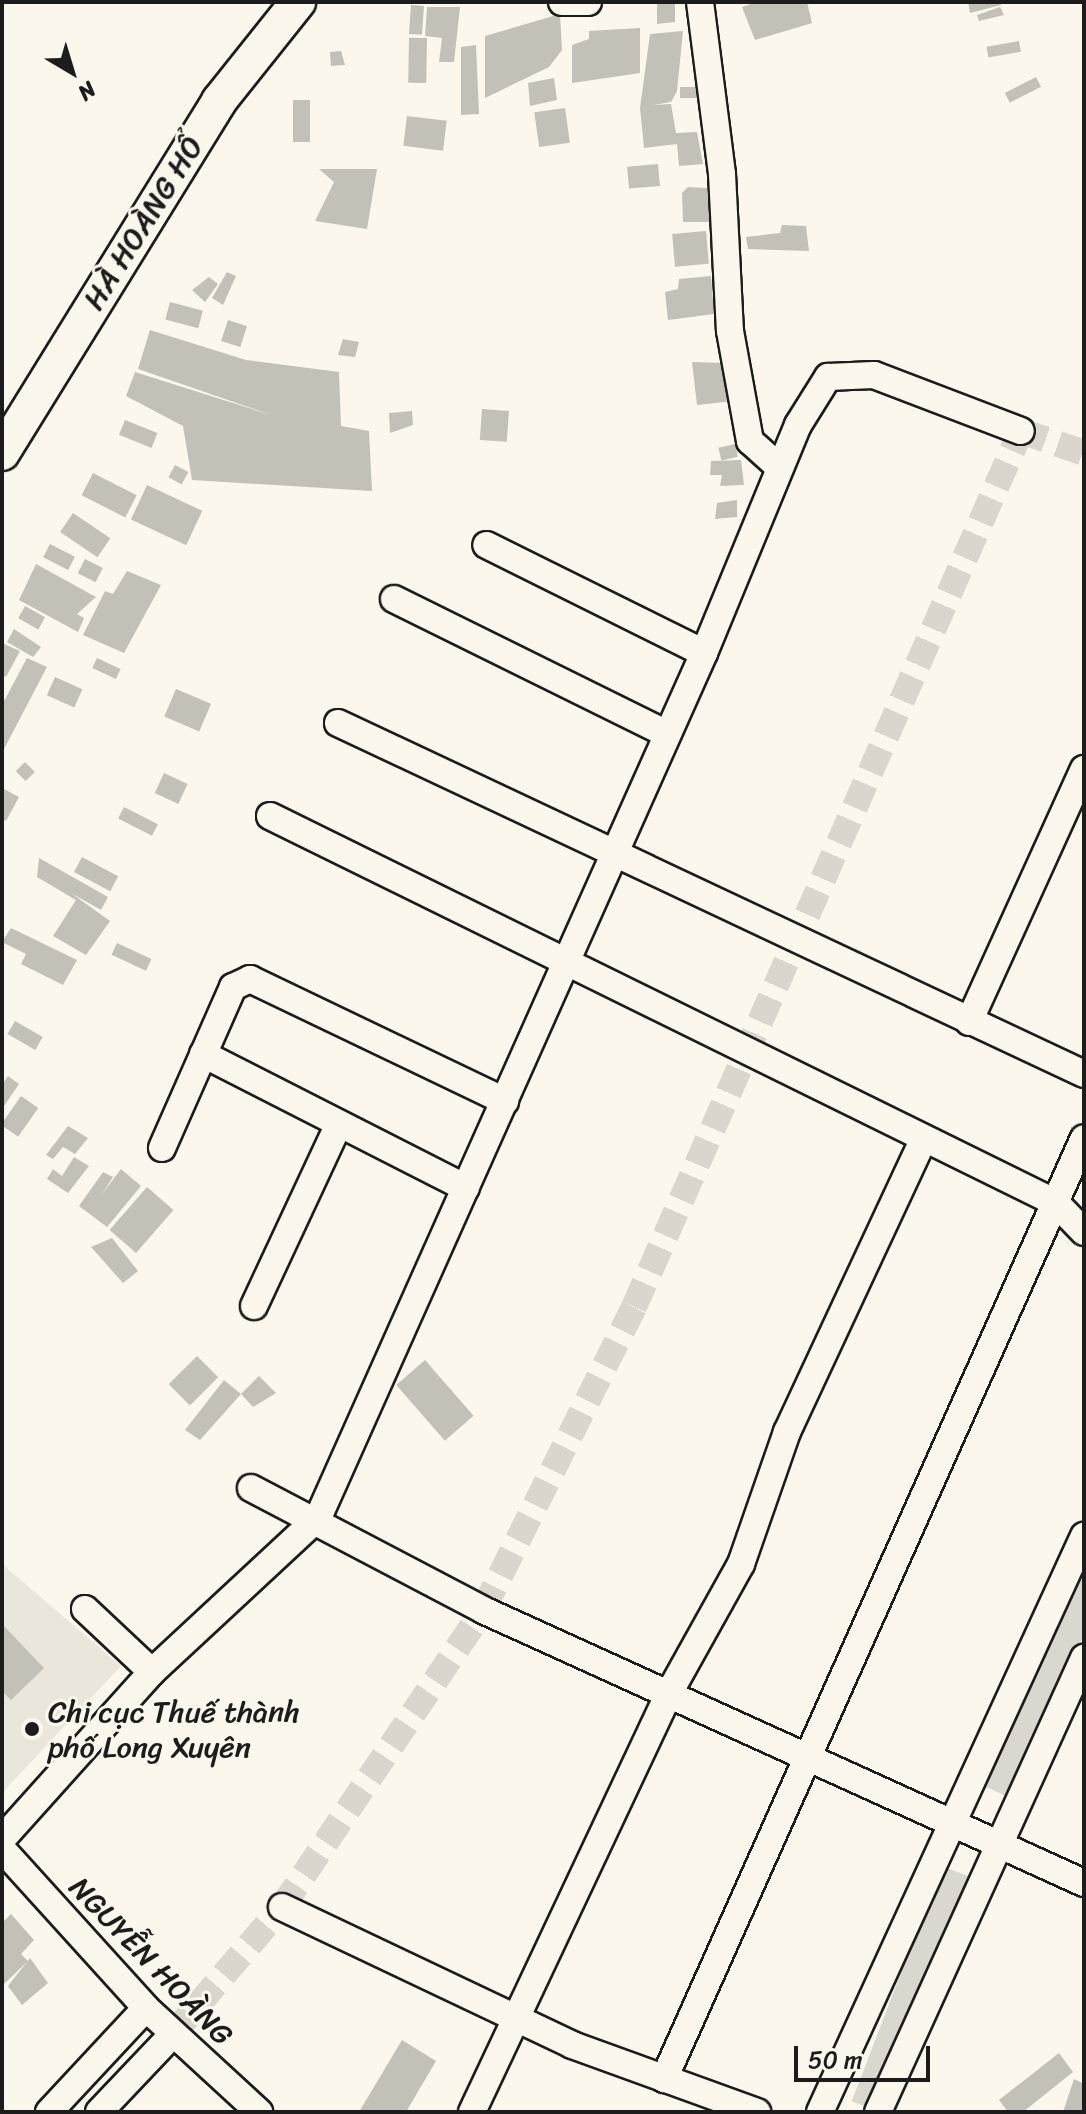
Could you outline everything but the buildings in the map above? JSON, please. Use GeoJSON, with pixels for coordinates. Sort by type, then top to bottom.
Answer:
{"type":"FeatureCollection","features":[{"type":"Feature","properties":{"kind":"main road","name":"HÀ HOÀNG HỔ"},"geometry":{"type":"LineString","coordinates":[[2,453],[219,101],[298,2]]}},
{"type":"Feature","properties":{"kind":"street"},"geometry":{"type":"LineString","coordinates":[[562,2],[588,2]]}},
{"type":"Feature","properties":{"kind":"street"},"geometry":{"type":"LineString","coordinates":[[700,2],[722,174],[732,345],[750,441],[780,468]]}},
{"type":"Feature","properties":{"kind":"street"},"geometry":{"type":"LineString","coordinates":[[2,1839],[152,1672],[315,1521],[615,856],[814,391],[842,372],[874,375],[1021,431]]}},
{"type":"Feature","properties":{"kind":"street"},"geometry":{"type":"LineString","coordinates":[[486,545],[704,653]]}},
{"type":"Feature","properties":{"kind":"street"},"geometry":{"type":"LineString","coordinates":[[394,599],[667,734]]}},
{"type":"Feature","properties":{"kind":"street"},"geometry":{"type":"LineString","coordinates":[[338,723],[615,856],[1084,1074]]}},
{"type":"Feature","properties":{"kind":"street"},"geometry":{"type":"LineString","coordinates":[[969,1022],[1084,769]]}},
{"type":"Feature","properties":{"kind":"street"},"geometry":{"type":"LineString","coordinates":[[270,816],[923,1141],[1056,1203],[1084,1232]]}},
{"type":"Feature","properties":{"kind":"street"},"geometry":{"type":"LineString","coordinates":[[162,1148],[233,987],[250,979],[505,1101]]}},
{"type":"Feature","properties":{"kind":"street"},"geometry":{"type":"LineString","coordinates":[[203,1054],[466,1188]]}},
{"type":"Feature","properties":{"kind":"street"},"geometry":{"type":"LineString","coordinates":[[254,1306],[339,1124]]}},
{"type":"Feature","properties":{"kind":"street"},"geometry":{"type":"LineString","coordinates":[[664,2079],[804,1758],[1084,1138]]}},
{"type":"Feature","properties":{"kind":"street"},"geometry":{"type":"LineString","coordinates":[[472,2112],[512,2019],[668,1695],[741,1564],[787,1432],[923,1141]]}},
{"type":"Feature","properties":{"kind":"street"},"geometry":{"type":"LineString","coordinates":[[251,1488],[483,1610],[950,1826],[1084,1883]]}},
{"type":"Feature","properties":{"kind":"street"},"geometry":{"type":"LineString","coordinates":[[820,2112],[1084,1536]]}},
{"type":"Feature","properties":{"kind":"street"},"geometry":{"type":"LineString","coordinates":[[85,1609],[152,1672]]}},
{"type":"Feature","properties":{"kind":"street"},"geometry":{"type":"LineString","coordinates":[[878,2112],[994,1844],[1084,1658]]}},
{"type":"Feature","properties":{"kind":"street","name":"NGUYỄN HOÀNG"},"geometry":{"type":"LineString","coordinates":[[2,1849],[146,2008],[259,2112]]}},
{"type":"Feature","properties":{"kind":"street"},"geometry":{"type":"LineString","coordinates":[[282,1907],[512,2019],[757,2112]]}},
{"type":"Feature","properties":{"kind":"street"},"geometry":{"type":"LineString","coordinates":[[49,2112],[146,2008]]}},
{"type":"Feature","properties":{"kind":"street"},"geometry":{"type":"LineString","coordinates":[[99,2112],[173,2034]]}},
{"type":"Feature","properties":{"kind":"shaded area"},"geometry":{"type":"Polygon","coordinates":[[[1084,1557],[1084,1635],[1008,1797],[980,1784],[1084,1557]]]}},
{"type":"Feature","properties":{"kind":"shaded area","name":"Chi cục Thuế thành phố Long Xuyên"},"geometry":{"type":"Polygon","coordinates":[[[2,1564],[121,1666],[2,1793],[2,1564]]]}},
{"type":"Feature","properties":{"kind":"shaded area"},"geometry":{"type":"Polygon","coordinates":[[[942,1866],[970,1877],[880,2112],[852,2101],[942,1866]]]}},
{"type":"Feature","properties":{"kind":"tunnel"},"geometry":{"type":"LineString","coordinates":[[173,2034],[282,1907],[483,1610],[634,1307],[1021,431],[1084,453]]}},
{"type":"Feature","properties":{"kind":"place","name":"Chi cục Thuế thành phố Long Xuyên"},"geometry":{"type":"Point","coordinates":[32,1729]}}]}
